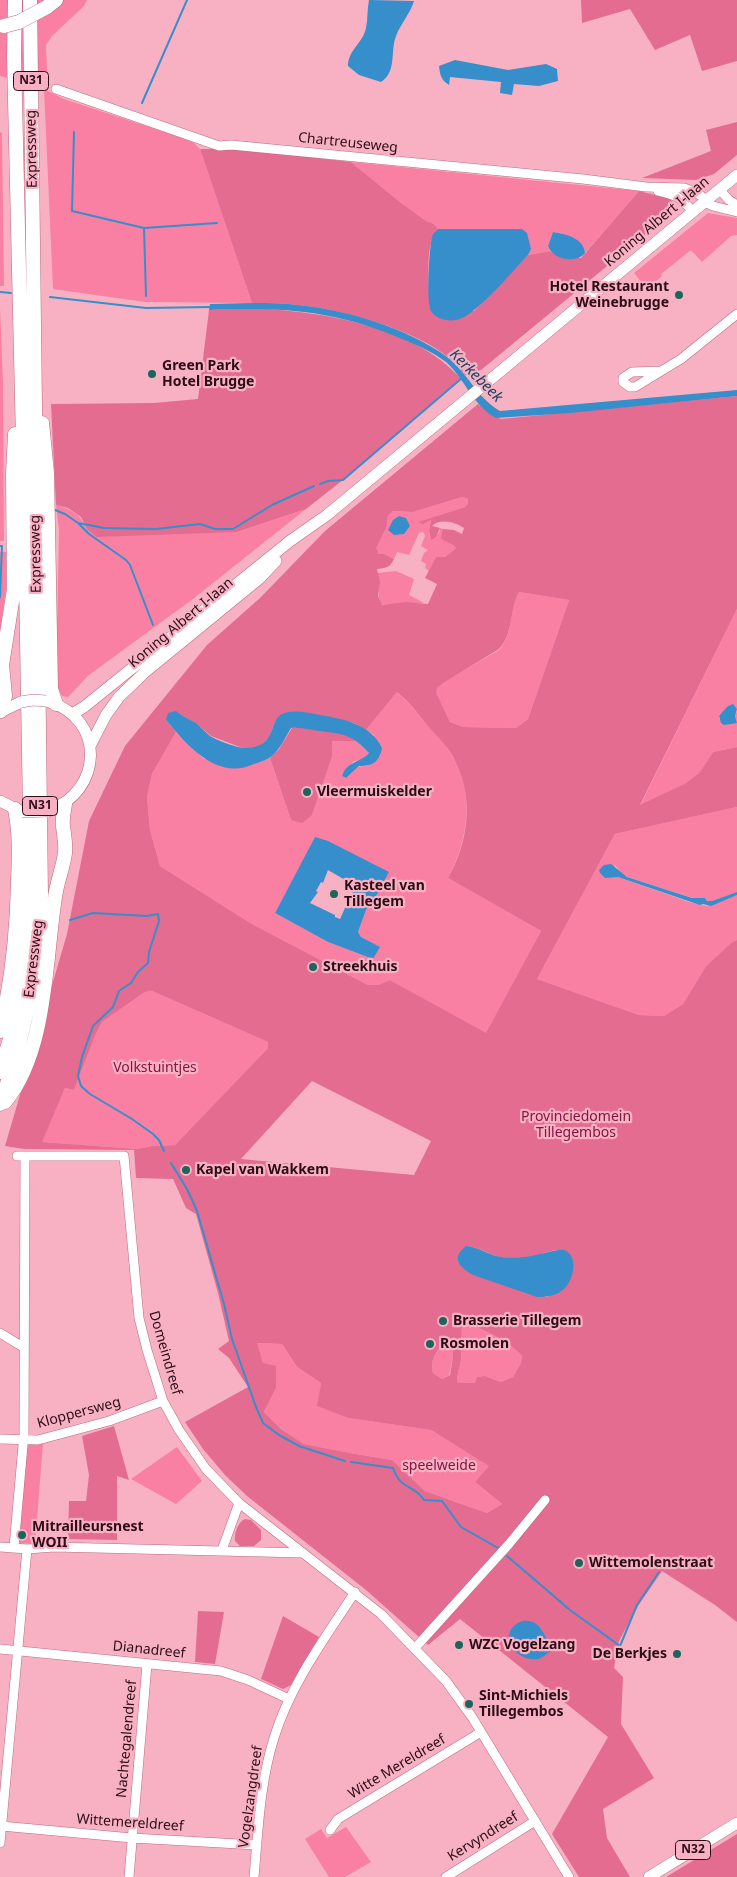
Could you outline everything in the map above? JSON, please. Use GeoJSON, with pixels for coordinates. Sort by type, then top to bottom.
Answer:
{"type":"FeatureCollection","features":[{"type":"Feature","properties":{"kind":"highway","name":"Expressweg"},"geometry":{"type":"LineString","coordinates":[[0,1072],[12,1032],[24,970],[31,868],[17,128],[14,57],[15,0]]}},
{"type":"Feature","properties":{"kind":"highway","name":"Expressweg"},"geometry":{"type":"LineString","coordinates":[[0,1104],[20,1043],[29,1008],[35,972],[41,895],[40,732],[34,460],[35,375],[30,0]]}},
{"type":"Feature","properties":{"kind":"highway"},"geometry":{"type":"LineString","coordinates":[[2,26],[19,22],[51,4]]}},
{"type":"Feature","properties":{"kind":"highway","name":"N31"},"geometry":{"type":"LineString","coordinates":[[35,375],[47,473],[51,703]]}},
{"type":"Feature","properties":{"kind":"highway","name":"N31"},"geometry":{"type":"LineString","coordinates":[[0,711],[6,696],[2,665],[14,589],[12,475],[14,440],[22,391]]}},
{"type":"Feature","properties":{"kind":"highway","name":"N31"},"geometry":{"type":"LineString","coordinates":[[0,1109],[18,1085],[35,1037],[46,975],[55,897],[65,851],[63,825],[65,804]]}},
{"type":"Feature","properties":{"kind":"highway","name":"N31"},"geometry":{"type":"LineString","coordinates":[[0,1031],[13,969],[17,919],[19,810]]}},
{"type":"Feature","properties":{"kind":"main road","name":"Koning Albert I-laan"},"geometry":{"type":"LineString","coordinates":[[90,746],[118,697],[145,672],[260,578],[304,533],[737,175]]}},
{"type":"Feature","properties":{"kind":"main road","name":"Koning Albert I-laan"},"geometry":{"type":"LineString","coordinates":[[72,714],[84,708],[290,541],[304,533]]}},
{"type":"Feature","properties":{"kind":"main road"},"geometry":{"type":"LineString","coordinates":[[0,711],[20,702],[33,700],[51,703]]}},
{"type":"Feature","properties":{"kind":"main road","name":"Koning Albert I-laan"},"geometry":{"type":"LineString","coordinates":[[19,810],[48,811],[65,804],[78,792],[87,778],[90,746],[83,729],[72,714],[51,703]]}},
{"type":"Feature","properties":{"kind":"main road"},"geometry":{"type":"LineString","coordinates":[[0,801],[19,810]]}},
{"type":"Feature","properties":{"kind":"main road","name":"N32"},"geometry":{"type":"LineString","coordinates":[[649,1877],[737,1823]]}},
{"type":"Feature","properties":{"kind":"street","name":"Chartreuseweg"},"geometry":{"type":"LineString","coordinates":[[56,89],[219,146],[231,145],[582,179],[646,188],[678,196],[685,201],[693,212]]}},
{"type":"Feature","properties":{"kind":"street","name":"Chartreuseweg"},"geometry":{"type":"LineString","coordinates":[[646,188],[684,188],[695,192],[713,206],[737,212]]}},
{"type":"Feature","properties":{"kind":"street"},"geometry":{"type":"LineString","coordinates":[[720,190],[729,200],[737,205]]}},
{"type":"Feature","properties":{"kind":"street"},"geometry":{"type":"LineString","coordinates":[[661,371],[680,359],[737,314]]}},
{"type":"Feature","properties":{"kind":"street","name":"Domeindreef"},"geometry":{"type":"LineString","coordinates":[[23,1347],[21,1156],[124,1156],[138,1312],[144,1342],[164,1401],[179,1430],[197,1458],[214,1478],[239,1503],[304,1553]]}},
{"type":"Feature","properties":{"kind":"street"},"geometry":{"type":"LineString","coordinates":[[0,1333],[23,1347],[23,1439],[14,1547]]}},
{"type":"Feature","properties":{"kind":"street","name":"Kloppersweg"},"geometry":{"type":"LineString","coordinates":[[0,1439],[38,1440],[92,1426],[164,1401]]}},
{"type":"Feature","properties":{"kind":"street"},"geometry":{"type":"LineString","coordinates":[[415,1648],[521,1530],[545,1500]]}},
{"type":"Feature","properties":{"kind":"street"},"geometry":{"type":"LineString","coordinates":[[222,1550],[239,1503]]}},
{"type":"Feature","properties":{"kind":"street"},"geometry":{"type":"LineString","coordinates":[[0,1547],[304,1553],[355,1592],[380,1614],[446,1681],[481,1732],[569,1877]]}},
{"type":"Feature","properties":{"kind":"street"},"geometry":{"type":"LineString","coordinates":[[0,1843],[4,1761],[18,1651],[27,1549]]}},
{"type":"Feature","properties":{"kind":"street","name":"Vogelzangdreef"},"geometry":{"type":"LineString","coordinates":[[254,1877],[260,1804],[273,1740],[289,1699],[318,1649],[355,1592]]}},
{"type":"Feature","properties":{"kind":"street","name":"Dianadreef"},"geometry":{"type":"LineString","coordinates":[[0,1650],[227,1672],[289,1699]]}},
{"type":"Feature","properties":{"kind":"street","name":"Nachtegalendreef"},"geometry":{"type":"LineString","coordinates":[[129,1877],[147,1664]]}},
{"type":"Feature","properties":{"kind":"street","name":"Witte Mereldreef"},"geometry":{"type":"LineString","coordinates":[[330,1830],[338,1820],[481,1732]]}},
{"type":"Feature","properties":{"kind":"street","name":"Kervyndreef"},"geometry":{"type":"LineString","coordinates":[[446,1877],[535,1821]]}},
{"type":"Feature","properties":{"kind":"street","name":"Wittemereldreef"},"geometry":{"type":"LineString","coordinates":[[2,1826],[132,1838],[257,1845]]}},
{"type":"Feature","properties":{"kind":"green space"},"geometry":{"type":"Polygon","coordinates":[[[0,0],[87,0],[84,6],[52,36],[46,45],[47,69],[44,89],[0,76],[0,0]]]}},
{"type":"Feature","properties":{"kind":"green space"},"geometry":{"type":"Polygon","coordinates":[[[581,0],[737,0],[737,61],[702,71],[690,35],[655,50],[630,9],[582,23],[581,0]]]}},
{"type":"Feature","properties":{"kind":"green space"},"geometry":{"type":"Polygon","coordinates":[[[44,89],[64,99],[185,139],[194,143],[200,149],[252,303],[145,302],[53,289],[44,89]]]}},
{"type":"Feature","properties":{"kind":"green space"},"geometry":{"type":"Polygon","coordinates":[[[737,122],[737,155],[714,174],[696,180],[642,178],[711,151],[706,130],[737,122]]]}},
{"type":"Feature","properties":{"kind":"green space"},"geometry":{"type":"Polygon","coordinates":[[[0,132],[2,133],[4,286],[0,286],[0,132]]]}},
{"type":"Feature","properties":{"kind":"green space"},"geometry":{"type":"Polygon","coordinates":[[[200,149],[244,149],[351,162],[400,202],[426,221],[434,224],[438,229],[431,244],[429,255],[430,308],[474,311],[528,255],[550,251],[556,255],[581,258],[639,191],[671,199],[673,206],[669,215],[481,370],[465,375],[451,360],[435,348],[418,338],[377,322],[315,307],[252,303],[200,149]]]}},
{"type":"Feature","properties":{"kind":"green space"},"geometry":{"type":"Polygon","coordinates":[[[351,162],[639,191],[585,253],[578,240],[553,232],[548,246],[550,251],[528,255],[531,248],[522,230],[438,229],[434,224],[426,221],[400,202],[351,162]]]}},
{"type":"Feature","properties":{"kind":"green space"},"geometry":{"type":"Polygon","coordinates":[[[708,213],[737,218],[737,235],[731,236],[702,262],[691,250],[661,274],[662,276],[647,289],[634,273],[708,213]]]}},
{"type":"Feature","properties":{"kind":"green space"},"geometry":{"type":"Polygon","coordinates":[[[0,307],[3,382],[4,541],[0,541],[0,307]]]}},
{"type":"Feature","properties":{"kind":"green space"},"geometry":{"type":"Polygon","coordinates":[[[254,308],[337,318],[393,334],[418,346],[441,361],[461,379],[343,480],[306,509],[237,532],[97,537],[87,529],[81,517],[68,508],[56,505],[51,404],[154,403],[198,399],[209,310],[254,308]]]}},
{"type":"Feature","properties":{"kind":"green space","name":"Provinciedomein Tillegembos"},"geometry":{"type":"Polygon","coordinates":[[[737,396],[737,609],[640,805],[686,783],[700,772],[713,752],[737,747],[737,807],[615,834],[537,979],[639,1015],[664,1016],[683,1004],[706,966],[732,942],[737,940],[737,1622],[715,1605],[662,1571],[638,1606],[619,1641],[614,1668],[623,1677],[621,1724],[654,1778],[603,1809],[607,1838],[630,1877],[579,1877],[552,1834],[608,1737],[460,1619],[428,1645],[366,1590],[247,1496],[225,1475],[203,1449],[185,1422],[248,1387],[229,1358],[218,1349],[229,1341],[218,1293],[196,1214],[186,1208],[173,1179],[136,1178],[134,1150],[24,1149],[5,1146],[67,934],[89,821],[125,746],[207,645],[260,598],[325,531],[478,404],[492,415],[501,419],[737,396]],[[462,497],[413,512],[393,511],[387,517],[387,526],[376,549],[378,554],[384,554],[394,559],[389,566],[377,569],[380,582],[378,596],[382,605],[406,602],[428,604],[437,584],[425,578],[436,557],[445,557],[456,548],[441,538],[443,529],[454,530],[462,534],[464,528],[452,523],[439,522],[432,526],[440,528],[436,537],[431,540],[429,531],[431,520],[423,524],[418,522],[465,507],[468,499],[462,497]],[[519,592],[507,636],[499,649],[437,688],[436,693],[450,722],[463,727],[516,728],[528,719],[569,600],[519,592]],[[397,692],[366,730],[354,723],[308,713],[275,722],[269,738],[260,746],[245,749],[211,736],[197,724],[176,712],[166,720],[176,732],[152,774],[147,797],[150,830],[160,866],[252,924],[368,985],[378,985],[390,980],[486,1033],[541,931],[448,878],[455,865],[464,836],[467,806],[462,777],[444,743],[414,708],[397,692]],[[152,991],[145,992],[102,1022],[74,1090],[65,1088],[42,1142],[137,1149],[175,1145],[268,1048],[268,1042],[152,991]],[[312,1081],[241,1159],[414,1175],[431,1141],[312,1081]],[[466,1246],[546,1297],[562,1291],[569,1253],[554,1250],[528,1257],[506,1258],[466,1246]],[[464,1315],[462,1319],[461,1360],[457,1378],[458,1383],[475,1383],[477,1377],[485,1376],[501,1382],[513,1377],[521,1363],[522,1356],[508,1343],[479,1328],[477,1323],[464,1315]],[[257,1343],[263,1363],[276,1366],[276,1388],[264,1412],[281,1429],[304,1444],[392,1460],[425,1491],[487,1513],[502,1504],[475,1482],[489,1466],[431,1430],[348,1418],[317,1406],[321,1383],[297,1367],[282,1344],[257,1343]],[[442,1344],[435,1354],[432,1364],[433,1373],[442,1379],[450,1375],[453,1348],[442,1344]]]}},
{"type":"Feature","properties":{"kind":"green space"},"geometry":{"type":"Polygon","coordinates":[[[462,497],[468,499],[465,507],[419,522],[423,523],[431,520],[430,538],[439,533],[440,528],[443,529],[457,547],[445,557],[436,557],[429,571],[425,568],[426,564],[421,561],[424,553],[428,550],[421,546],[425,536],[423,532],[419,533],[409,555],[397,552],[394,559],[384,554],[378,554],[376,549],[387,526],[387,517],[393,511],[413,512],[462,497]]]}},
{"type":"Feature","properties":{"kind":"green space"},"geometry":{"type":"Polygon","coordinates":[[[56,505],[75,513],[87,529],[237,532],[306,509],[193,599],[89,675],[68,697],[62,696],[56,685],[59,530],[56,505]]]}},
{"type":"Feature","properties":{"kind":"green space"},"geometry":{"type":"Polygon","coordinates":[[[0,552],[6,552],[6,589],[0,632],[0,552]]]}},
{"type":"Feature","properties":{"kind":"green space"},"geometry":{"type":"Polygon","coordinates":[[[396,571],[414,579],[409,595],[424,603],[380,604],[379,581],[376,573],[396,571]]]}},
{"type":"Feature","properties":{"kind":"green space"},"geometry":{"type":"Polygon","coordinates":[[[519,592],[569,600],[528,719],[516,728],[463,727],[450,722],[435,693],[437,688],[442,683],[499,650],[507,636],[519,592]]]}},
{"type":"Feature","properties":{"kind":"green space"},"geometry":{"type":"Polygon","coordinates":[[[737,609],[737,709],[733,705],[719,716],[719,719],[737,723],[737,747],[713,752],[700,772],[686,783],[640,806],[737,609]]]}},
{"type":"Feature","properties":{"kind":"green space"},"geometry":{"type":"Polygon","coordinates":[[[397,692],[430,726],[456,763],[462,777],[465,792],[466,821],[464,836],[455,864],[448,878],[541,931],[486,1034],[390,980],[378,985],[368,985],[252,924],[160,866],[150,830],[147,797],[152,774],[176,732],[204,759],[260,762],[270,758],[291,820],[312,815],[332,757],[332,741],[357,741],[369,753],[362,760],[354,761],[342,775],[345,778],[356,768],[368,766],[374,735],[366,730],[397,692]],[[315,838],[275,913],[328,942],[373,959],[379,947],[361,937],[358,932],[366,910],[375,898],[315,838]]]}},
{"type":"Feature","properties":{"kind":"green space"},"geometry":{"type":"Polygon","coordinates":[[[302,727],[343,733],[357,741],[332,741],[332,757],[312,815],[302,823],[291,820],[270,758],[279,749],[292,728],[302,727]]]}},
{"type":"Feature","properties":{"kind":"green space"},"geometry":{"type":"Polygon","coordinates":[[[737,807],[737,892],[712,901],[707,901],[705,898],[693,898],[627,877],[615,865],[612,877],[618,877],[689,902],[707,906],[737,895],[737,940],[732,942],[706,966],[683,1004],[664,1016],[639,1015],[537,979],[615,834],[737,807]]]}},
{"type":"Feature","properties":{"kind":"green space","name":"Volkstuintjes"},"geometry":{"type":"Polygon","coordinates":[[[152,991],[268,1042],[268,1048],[175,1145],[137,1149],[41,1142],[65,1088],[74,1090],[102,1022],[145,992],[152,991]]]}},
{"type":"Feature","properties":{"kind":"green space"},"geometry":{"type":"Polygon","coordinates":[[[464,1315],[477,1323],[479,1328],[493,1334],[516,1349],[522,1356],[521,1363],[513,1377],[501,1382],[485,1376],[477,1377],[475,1383],[458,1383],[457,1378],[461,1360],[462,1319],[464,1315]]]}},
{"type":"Feature","properties":{"kind":"green space","name":"speelweide"},"geometry":{"type":"Polygon","coordinates":[[[256,1343],[282,1344],[297,1367],[321,1383],[318,1406],[348,1418],[431,1430],[490,1466],[475,1482],[502,1504],[487,1513],[425,1491],[392,1460],[304,1444],[281,1429],[264,1412],[276,1388],[263,1363],[256,1343]]]}},
{"type":"Feature","properties":{"kind":"green space"},"geometry":{"type":"Polygon","coordinates":[[[442,1344],[453,1348],[453,1357],[449,1375],[442,1379],[433,1373],[432,1364],[435,1354],[442,1344]]]}},
{"type":"Feature","properties":{"kind":"green space"},"geometry":{"type":"Polygon","coordinates":[[[114,1426],[129,1480],[117,1476],[117,1540],[68,1539],[69,1501],[86,1501],[89,1475],[82,1436],[114,1426]]]}},
{"type":"Feature","properties":{"kind":"green space"},"geometry":{"type":"Polygon","coordinates":[[[28,1443],[43,1443],[35,1544],[20,1543],[17,1538],[28,1443]]]}},
{"type":"Feature","properties":{"kind":"green space"},"geometry":{"type":"Polygon","coordinates":[[[177,1447],[202,1481],[176,1504],[131,1479],[177,1447]]]}},
{"type":"Feature","properties":{"kind":"green space"},"geometry":{"type":"Polygon","coordinates":[[[245,1519],[251,1520],[261,1530],[261,1540],[254,1546],[240,1546],[235,1541],[237,1528],[245,1519]]]}},
{"type":"Feature","properties":{"kind":"green space"},"geometry":{"type":"Polygon","coordinates":[[[198,1611],[224,1612],[215,1664],[195,1662],[198,1611]]]}},
{"type":"Feature","properties":{"kind":"green space"},"geometry":{"type":"Polygon","coordinates":[[[283,1616],[319,1637],[291,1685],[283,1689],[261,1679],[283,1616]]]}},
{"type":"Feature","properties":{"kind":"green space"},"geometry":{"type":"Polygon","coordinates":[[[346,1827],[371,1862],[345,1877],[329,1877],[305,1839],[321,1829],[327,1838],[346,1827]]]}},
{"type":"Feature","properties":{"kind":"green space"},"geometry":{"type":"Polygon","coordinates":[[[737,1834],[737,1877],[666,1877],[737,1834]]]}},
{"type":"Feature","properties":{"kind":"water"},"geometry":{"type":"Polygon","coordinates":[[[369,0],[414,1],[396,36],[389,73],[381,82],[359,75],[348,66],[350,55],[362,38],[367,25],[369,0]]]}},
{"type":"Feature","properties":{"kind":"water"},"geometry":{"type":"Polygon","coordinates":[[[455,60],[508,70],[546,64],[557,69],[558,81],[539,86],[514,84],[512,95],[500,93],[501,82],[450,77],[449,85],[441,77],[439,66],[455,60]]]}},
{"type":"Feature","properties":{"kind":"water"},"geometry":{"type":"Polygon","coordinates":[[[438,229],[522,229],[527,233],[531,249],[528,255],[478,307],[458,320],[445,320],[433,314],[429,306],[430,249],[433,234],[438,229]]]}},
{"type":"Feature","properties":{"kind":"water"},"geometry":{"type":"Polygon","coordinates":[[[553,232],[578,240],[585,253],[576,259],[565,259],[555,255],[548,246],[553,232]]]}},
{"type":"Feature","properties":{"kind":"water"},"geometry":{"type":"Polygon","coordinates":[[[252,303],[316,307],[356,316],[396,329],[432,347],[447,357],[461,370],[485,400],[500,411],[737,390],[737,396],[570,413],[496,418],[481,407],[459,376],[446,362],[419,346],[377,329],[330,316],[307,312],[260,309],[209,310],[210,304],[252,303]]]}},
{"type":"Feature","properties":{"kind":"water"},"geometry":{"type":"Polygon","coordinates":[[[399,516],[406,518],[410,526],[404,534],[394,535],[388,530],[393,520],[399,516]]]}},
{"type":"Feature","properties":{"kind":"water"},"geometry":{"type":"Polygon","coordinates":[[[733,704],[737,709],[735,716],[737,723],[724,725],[721,723],[719,716],[728,706],[733,704]]]}},
{"type":"Feature","properties":{"kind":"water"},"geometry":{"type":"Polygon","coordinates":[[[176,711],[196,723],[213,738],[243,748],[256,747],[268,739],[275,722],[282,714],[306,712],[338,718],[356,724],[371,733],[382,748],[375,762],[359,766],[346,778],[342,776],[347,767],[369,753],[363,747],[352,738],[341,734],[291,728],[280,747],[270,757],[261,762],[240,768],[228,768],[204,758],[184,740],[166,720],[168,713],[176,711]]]}},
{"type":"Feature","properties":{"kind":"water"},"geometry":{"type":"Polygon","coordinates":[[[315,837],[328,841],[389,872],[366,910],[358,932],[361,937],[380,947],[373,959],[328,942],[275,913],[315,837]],[[328,870],[323,883],[321,882],[316,891],[318,892],[310,903],[340,919],[349,899],[351,900],[353,897],[351,895],[358,886],[328,870]]]}},
{"type":"Feature","properties":{"kind":"water"},"geometry":{"type":"Polygon","coordinates":[[[611,864],[627,877],[692,898],[705,898],[707,901],[712,901],[737,892],[737,895],[711,906],[700,905],[618,877],[605,878],[599,870],[604,865],[611,864]]]}},
{"type":"Feature","properties":{"kind":"water"},"geometry":{"type":"Polygon","coordinates":[[[466,1246],[496,1256],[509,1258],[527,1257],[564,1250],[572,1258],[572,1275],[567,1286],[557,1294],[537,1297],[468,1272],[461,1266],[458,1259],[461,1251],[466,1246]]]}},
{"type":"Feature","properties":{"kind":"water"},"geometry":{"type":"Polygon","coordinates":[[[523,1621],[529,1621],[538,1625],[553,1647],[551,1651],[538,1659],[529,1659],[515,1651],[509,1638],[510,1631],[515,1625],[523,1621]]]}},
{"type":"Feature","properties":{"kind":"waterway"},"geometry":{"type":"LineString","coordinates":[[142,103],[187,0]]}},
{"type":"Feature","properties":{"kind":"waterway"},"geometry":{"type":"LineString","coordinates":[[74,132],[72,211],[144,228],[217,223]]}},
{"type":"Feature","properties":{"kind":"waterway"},"geometry":{"type":"LineString","coordinates":[[144,228],[146,296]]}},
{"type":"Feature","properties":{"kind":"waterway","name":"Kerkebeek"},"geometry":{"type":"LineString","coordinates":[[0,292],[11,293]]}},
{"type":"Feature","properties":{"kind":"waterway","name":"Kerkebeek"},"geometry":{"type":"LineString","coordinates":[[50,297],[146,308],[211,307]]}},
{"type":"Feature","properties":{"kind":"waterway"},"geometry":{"type":"LineString","coordinates":[[320,484],[328,481],[343,480],[462,378]]}},
{"type":"Feature","properties":{"kind":"waterway"},"geometry":{"type":"LineString","coordinates":[[55,510],[78,523],[104,528],[156,529],[200,524],[215,529],[233,529],[272,505],[314,486]]}},
{"type":"Feature","properties":{"kind":"waterway"},"geometry":{"type":"LineString","coordinates":[[78,523],[89,534],[126,560],[130,565],[153,625]]}},
{"type":"Feature","properties":{"kind":"waterway"},"geometry":{"type":"LineString","coordinates":[[0,546],[2,546],[0,597]]}},
{"type":"Feature","properties":{"kind":"waterway"},"geometry":{"type":"LineString","coordinates":[[70,920],[93,913],[147,916],[158,914],[159,921],[149,952],[148,963],[138,972],[131,983],[119,991],[113,1007],[93,1026],[82,1057],[78,1076],[81,1086],[90,1094],[153,1134],[159,1140],[164,1151]]}},
{"type":"Feature","properties":{"kind":"waterway"},"geometry":{"type":"LineString","coordinates":[[171,1163],[187,1189],[197,1211],[224,1304],[232,1339],[263,1423],[279,1435],[301,1447]]}},
{"type":"Feature","properties":{"kind":"waterway"},"geometry":{"type":"LineString","coordinates":[[302,1447],[345,1461]]}},
{"type":"Feature","properties":{"kind":"waterway"},"geometry":{"type":"LineString","coordinates":[[351,1462],[393,1468],[400,1480],[416,1491],[424,1500],[442,1501],[461,1527],[498,1548]]}},
{"type":"Feature","properties":{"kind":"waterway"},"geometry":{"type":"LineString","coordinates":[[507,1556],[570,1610],[620,1646],[637,1605],[659,1572]]}},
{"type":"Feature","properties":{"kind":"place","name":"Hotel Restaurant Weinebrugge"},"geometry":{"type":"Point","coordinates":[679,295]}},
{"type":"Feature","properties":{"kind":"place","name":"Green Park Hotel Brugge"},"geometry":{"type":"Point","coordinates":[152,374]}},
{"type":"Feature","properties":{"kind":"place","name":"Vleermuiskelder"},"geometry":{"type":"Point","coordinates":[307,792]}},
{"type":"Feature","properties":{"kind":"place","name":"Kasteel van Tillegem"},"geometry":{"type":"Point","coordinates":[334,894]}},
{"type":"Feature","properties":{"kind":"place","name":"Streekhuis"},"geometry":{"type":"Point","coordinates":[313,967]}},
{"type":"Feature","properties":{"kind":"place","name":"Kapel van Wakkem"},"geometry":{"type":"Point","coordinates":[186,1170]}},
{"type":"Feature","properties":{"kind":"place","name":"Brasserie Tillegem"},"geometry":{"type":"Point","coordinates":[443,1321]}},
{"type":"Feature","properties":{"kind":"place","name":"Rosmolen"},"geometry":{"type":"Point","coordinates":[430,1344]}},
{"type":"Feature","properties":{"kind":"place","name":"Mitrailleursnest WOII"},"geometry":{"type":"Point","coordinates":[22,1535]}},
{"type":"Feature","properties":{"kind":"place","name":"Wittemolenstraat"},"geometry":{"type":"Point","coordinates":[579,1563]}},
{"type":"Feature","properties":{"kind":"place","name":"WZC Vogelzang"},"geometry":{"type":"Point","coordinates":[459,1645]}},
{"type":"Feature","properties":{"kind":"place","name":"De Berkjes"},"geometry":{"type":"Point","coordinates":[677,1654]}},
{"type":"Feature","properties":{"kind":"place","name":"Sint-Michiels Tillegembos"},"geometry":{"type":"Point","coordinates":[469,1704]}}]}
